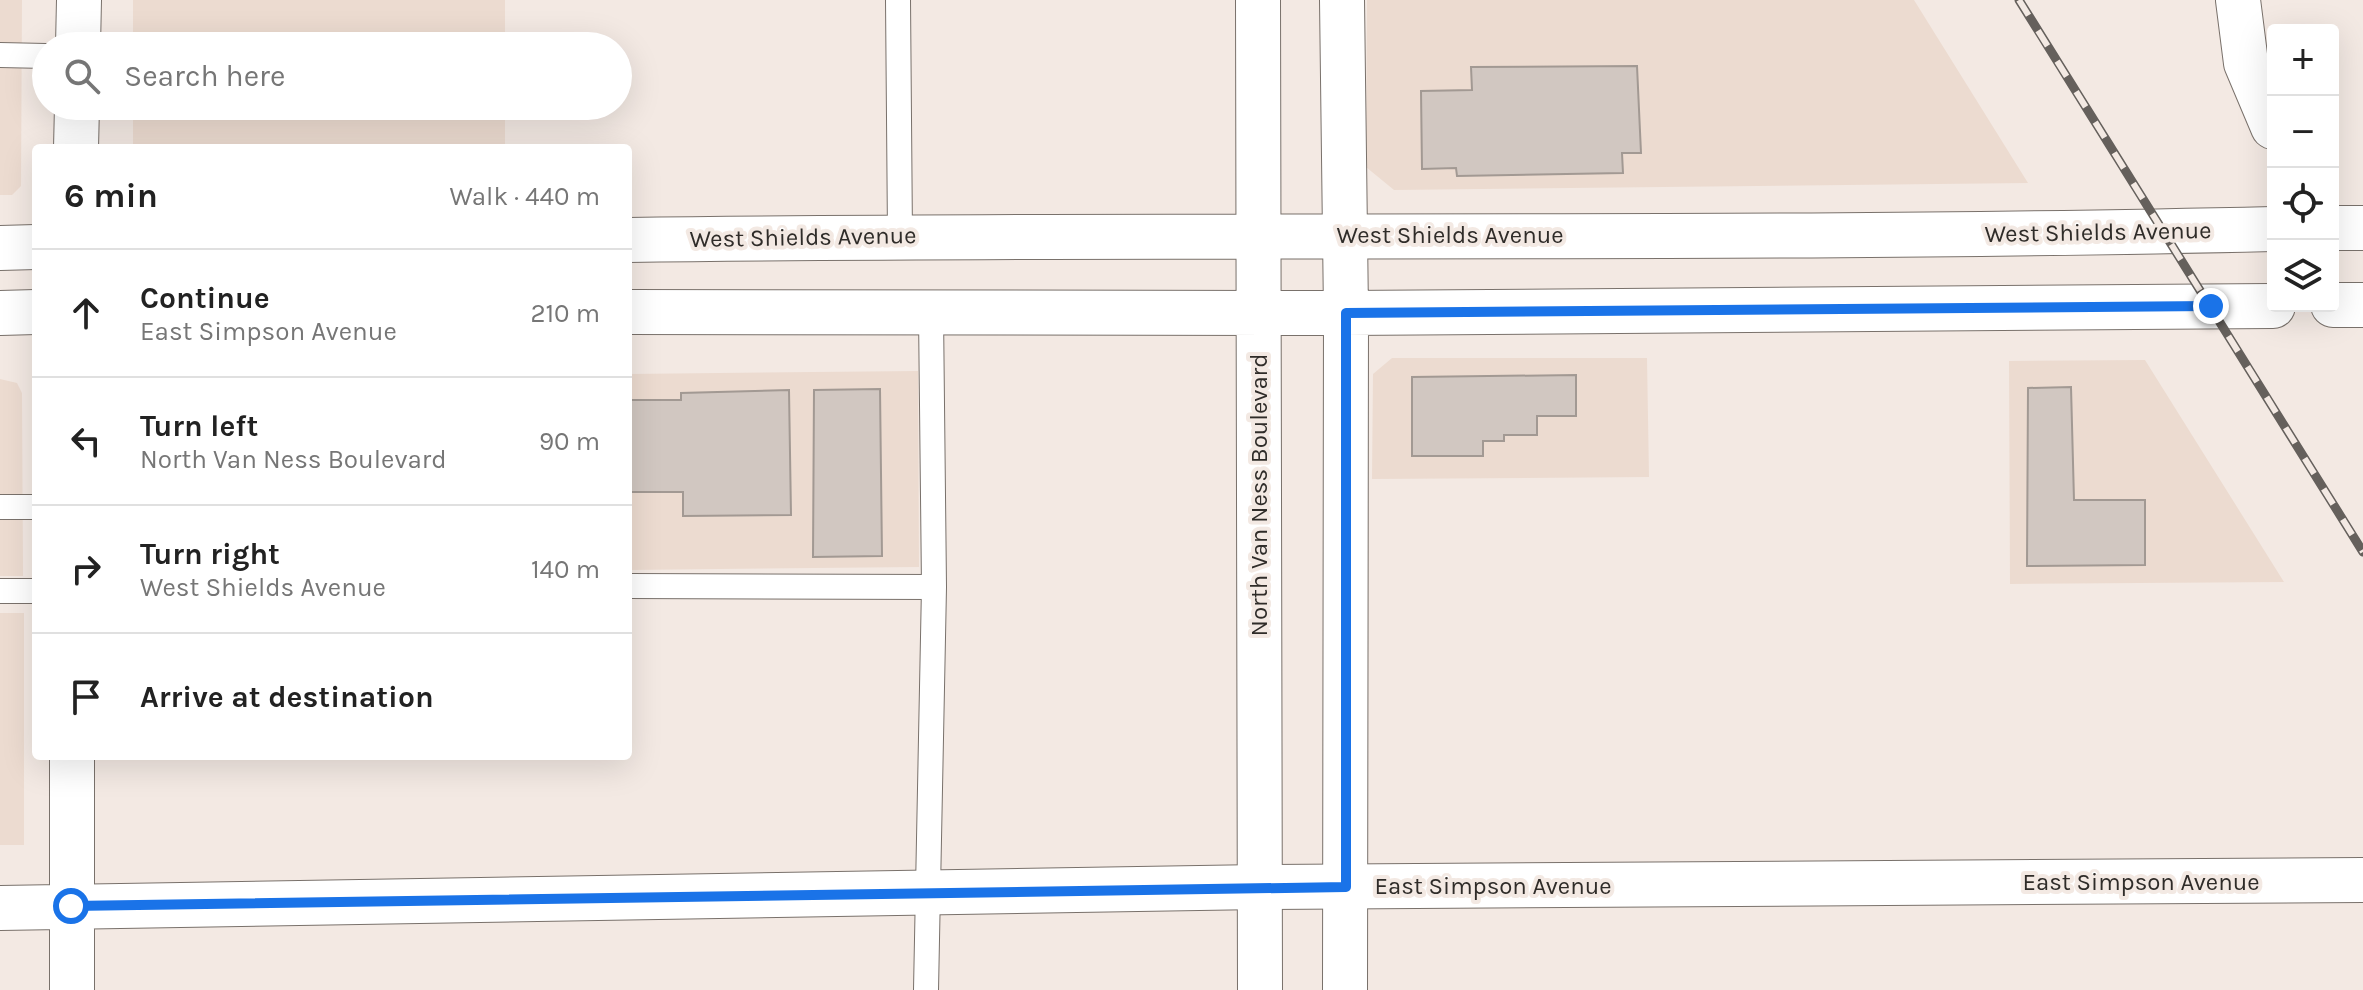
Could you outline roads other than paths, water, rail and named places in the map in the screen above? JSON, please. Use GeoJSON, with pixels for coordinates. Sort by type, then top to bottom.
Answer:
{"type":"FeatureCollection","features":[{"type":"Feature","properties":{"kind":"street"},"geometry":{"type":"LineString","coordinates":[[78,32],[79,0]]}},
{"type":"Feature","properties":{"kind":"street","name":"North Van Ness Boulevard"},"geometry":{"type":"LineString","coordinates":[[1258,0],[1260,990]]}},
{"type":"Feature","properties":{"kind":"street"},"geometry":{"type":"LineString","coordinates":[[1342,0],[1346,236],[1345,990]]}},
{"type":"Feature","properties":{"kind":"street"},"geometry":{"type":"LineString","coordinates":[[2238,0],[2246,63],[2267,113]]}},
{"type":"Feature","properties":{"kind":"street"},"geometry":{"type":"LineString","coordinates":[[76,144],[77,120]]}},
{"type":"Feature","properties":{"kind":"street"},"geometry":{"type":"LineString","coordinates":[[2339,228],[2363,228]]}},
{"type":"Feature","properties":{"kind":"street","name":"West Shields Avenue"},"geometry":{"type":"LineString","coordinates":[[632,240],[2267,229]]}},
{"type":"Feature","properties":{"kind":"street"},"geometry":{"type":"LineString","coordinates":[[0,248],[32,247]]}},
{"type":"Feature","properties":{"kind":"street"},"geometry":{"type":"LineString","coordinates":[[2339,305],[2363,305]]}},
{"type":"Feature","properties":{"kind":"street"},"geometry":{"type":"LineString","coordinates":[[632,312],[1346,313],[2267,306]]}},
{"type":"Feature","properties":{"kind":"street"},"geometry":{"type":"LineString","coordinates":[[0,313],[32,312]]}},
{"type":"Feature","properties":{"kind":"street"},"geometry":{"type":"LineString","coordinates":[[72,760],[72,990]]}},
{"type":"Feature","properties":{"kind":"street","name":"East Simpson Avenue"},"geometry":{"type":"LineString","coordinates":[[0,908],[1260,887],[2363,880]]}},
{"type":"Feature","properties":{"kind":"lane"},"geometry":{"type":"LineString","coordinates":[[898,0],[900,236]]}},
{"type":"Feature","properties":{"kind":"lane"},"geometry":{"type":"LineString","coordinates":[[0,55],[32,56]]}},
{"type":"Feature","properties":{"kind":"lane"},"geometry":{"type":"LineString","coordinates":[[926,990],[934,587],[931,313]]}},
{"type":"Feature","properties":{"kind":"lane"},"geometry":{"type":"LineString","coordinates":[[0,507],[32,507]]}},
{"type":"Feature","properties":{"kind":"lane"},"geometry":{"type":"LineString","coordinates":[[632,586],[934,587]]}},
{"type":"Feature","properties":{"kind":"lane"},"geometry":{"type":"LineString","coordinates":[[0,591],[32,591]]}},
{"type":"Feature","properties":{"kind":"railway"},"geometry":{"type":"LineString","coordinates":[[2019,0],[2363,552]]}}]}
